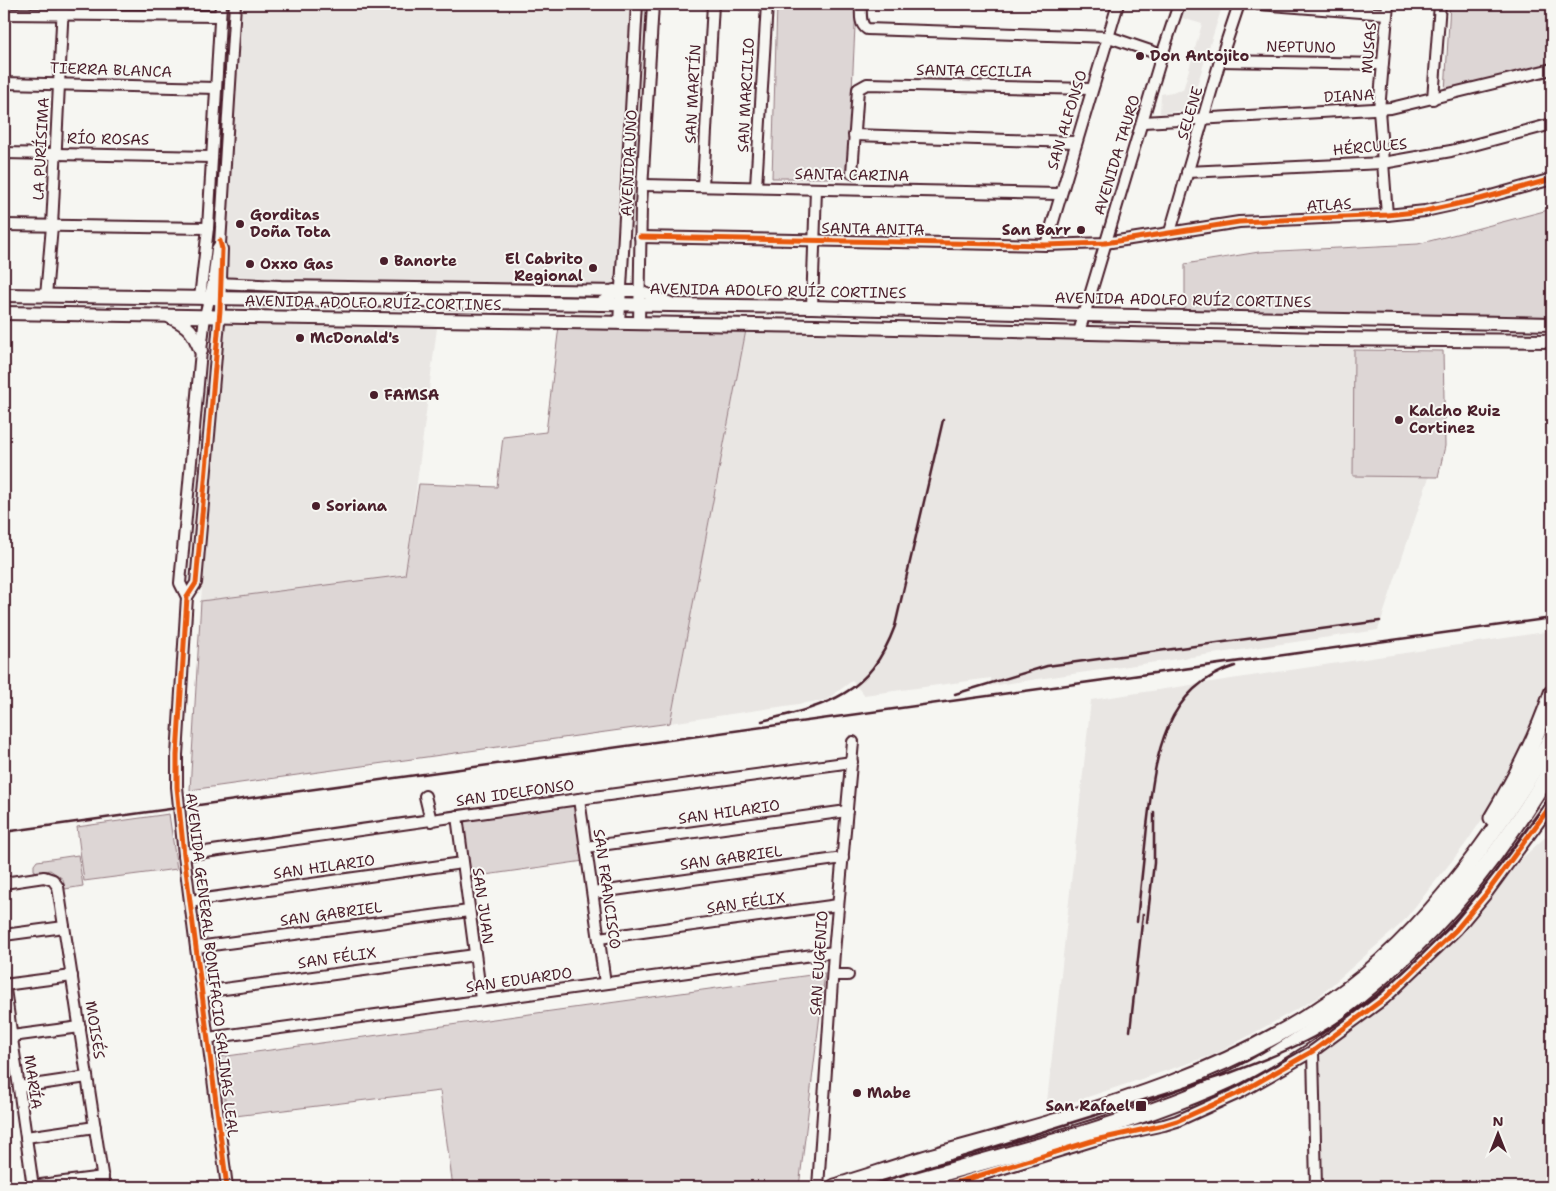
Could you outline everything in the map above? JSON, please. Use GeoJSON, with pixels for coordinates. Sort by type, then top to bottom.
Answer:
{"type":"FeatureCollection","features":[{"type":"Feature","properties":{"kind":"highway"},"geometry":{"type":"LineString","coordinates":[[1461,875],[1470,854],[1514,782],[1535,740],[1552,694]]}},
{"type":"Feature","properties":{"kind":"highway"},"geometry":{"type":"LineString","coordinates":[[835,1187],[942,1154],[1038,1128],[1157,1090],[1243,1054],[1313,1014],[1349,989],[1425,920],[1461,875],[1512,805],[1552,736]]}},
{"type":"Feature","properties":{"kind":"highway"},"geometry":{"type":"LineString","coordinates":[[893,1187],[1080,1135],[1138,1116],[1191,1097],[1259,1065],[1322,1024],[1374,985],[1405,957],[1469,890],[1528,806],[1552,766]]}},
{"type":"Feature","properties":{"kind":"highway"},"geometry":{"type":"LineString","coordinates":[[1095,1140],[1138,1116]]}},
{"type":"Feature","properties":{"kind":"highway"},"geometry":{"type":"LineString","coordinates":[[873,1187],[900,1175],[1014,1138],[1038,1128]]}},
{"type":"Feature","properties":{"kind":"highway"},"geometry":{"type":"LineString","coordinates":[[922,1168],[918,1175],[919,1184],[930,1187]]}},
{"type":"Feature","properties":{"kind":"main road"},"geometry":{"type":"LineString","coordinates":[[599,304],[618,291]]}},
{"type":"Feature","properties":{"kind":"main road","name":"AVENIDA ADOLFO RUÍZ CORTINES"},"geometry":{"type":"LineString","coordinates":[[4,295],[210,298],[281,292],[599,304],[1552,324]]}},
{"type":"Feature","properties":{"kind":"main road","name":"AVENIDA ADOLFO RUÍZ CORTINES"},"geometry":{"type":"LineString","coordinates":[[4,313],[816,326],[1332,339],[1552,341]]}},
{"type":"Feature","properties":{"kind":"main road"},"geometry":{"type":"LineString","coordinates":[[168,316],[189,327],[201,351]]}},
{"type":"Feature","properties":{"kind":"street"},"geometry":{"type":"LineString","coordinates":[[210,298],[208,228],[221,4]]}},
{"type":"Feature","properties":{"kind":"street","name":"AVENIDA GENERAL BONIFACIO SALINAS LEAL"},"geometry":{"type":"LineString","coordinates":[[187,597],[180,583],[205,316],[210,298],[218,283],[222,249],[220,244],[235,4]]}},
{"type":"Feature","properties":{"kind":"street","name":"SAN MARTÍN"},"geometry":{"type":"LineString","coordinates":[[703,185],[713,4]]}},
{"type":"Feature","properties":{"kind":"street","name":"SAN MARCILIO"},"geometry":{"type":"LineString","coordinates":[[756,187],[767,4]]}},
{"type":"Feature","properties":{"kind":"street"},"geometry":{"type":"LineString","coordinates":[[861,4],[862,26],[866,30],[1109,37],[1162,55]]}},
{"type":"Feature","properties":{"kind":"street","name":"SAN ALFONSO"},"geometry":{"type":"LineString","coordinates":[[1046,245],[1075,142],[1118,4]]}},
{"type":"Feature","properties":{"kind":"street","name":"AVENIDA TAURO"},"geometry":{"type":"LineString","coordinates":[[1079,332],[1179,4]]}},
{"type":"Feature","properties":{"kind":"street","name":"SELENE"},"geometry":{"type":"LineString","coordinates":[[1170,232],[1220,61],[1239,4]]}},
{"type":"Feature","properties":{"kind":"street"},"geometry":{"type":"LineString","coordinates":[[1259,4],[1387,9]]}},
{"type":"Feature","properties":{"kind":"street"},"geometry":{"type":"LineString","coordinates":[[1433,99],[1440,4]]}},
{"type":"Feature","properties":{"kind":"street"},"geometry":{"type":"LineString","coordinates":[[636,8],[653,9]]}},
{"type":"Feature","properties":{"kind":"street","name":"AVENIDA UNO"},"geometry":{"type":"LineString","coordinates":[[619,323],[621,304],[618,291],[626,205],[636,8]]}},
{"type":"Feature","properties":{"kind":"street"},"geometry":{"type":"LineString","coordinates":[[4,14],[63,9],[220,16]]}},
{"type":"Feature","properties":{"kind":"street","name":"LA PURÍSIMA"},"geometry":{"type":"LineString","coordinates":[[46,296],[52,226],[63,9]]}},
{"type":"Feature","properties":{"kind":"street","name":"AVENIDA UNO"},"geometry":{"type":"LineString","coordinates":[[639,324],[641,206],[653,9]]}},
{"type":"Feature","properties":{"kind":"street","name":"MUSAS"},"geometry":{"type":"LineString","coordinates":[[1387,9],[1379,110],[1387,215]]}},
{"type":"Feature","properties":{"kind":"street"},"geometry":{"type":"LineString","coordinates":[[219,33],[233,33]]}},
{"type":"Feature","properties":{"kind":"street","name":"NEPTUNO"},"geometry":{"type":"LineString","coordinates":[[1220,61],[1382,64]]}},
{"type":"Feature","properties":{"kind":"street","name":"DIANA"},"geometry":{"type":"LineString","coordinates":[[1143,122],[1379,110],[1433,99],[1552,69]]}},
{"type":"Feature","properties":{"kind":"street","name":"TIERRA BLANCA"},"geometry":{"type":"LineString","coordinates":[[4,83],[216,88]]}},
{"type":"Feature","properties":{"kind":"street","name":"SANTA CECILIA"},"geometry":{"type":"LineString","coordinates":[[854,135],[858,89],[867,84],[1092,89]]}},
{"type":"Feature","properties":{"kind":"street","name":"HÉRCULES"},"geometry":{"type":"LineString","coordinates":[[1187,172],[1383,163],[1451,151],[1552,124]]}},
{"type":"Feature","properties":{"kind":"street"},"geometry":{"type":"LineString","coordinates":[[852,173],[854,135],[1075,142]]}},
{"type":"Feature","properties":{"kind":"street","name":"RÍO ROSAS"},"geometry":{"type":"LineString","coordinates":[[4,153],[212,157]]}},
{"type":"Feature","properties":{"kind":"street"},"geometry":{"type":"LineString","coordinates":[[210,190],[224,169]]}},
{"type":"Feature","properties":{"kind":"street","name":"ATLAS"},"geometry":{"type":"LineString","coordinates":[[1105,243],[1239,222],[1387,215],[1444,207],[1552,179]]}},
{"type":"Feature","properties":{"kind":"street","name":"SANTA CARINA"},"geometry":{"type":"LineString","coordinates":[[642,185],[1060,194]]}},
{"type":"Feature","properties":{"kind":"street"},"geometry":{"type":"LineString","coordinates":[[812,307],[816,189]]}},
{"type":"Feature","properties":{"kind":"street"},"geometry":{"type":"LineString","coordinates":[[626,205],[641,206]]}},
{"type":"Feature","properties":{"kind":"street"},"geometry":{"type":"LineString","coordinates":[[4,225],[208,228]]}},
{"type":"Feature","properties":{"kind":"street","name":"SANTA ANITA"},"geometry":{"type":"LineString","coordinates":[[640,237],[1046,245],[1105,243]]}},
{"type":"Feature","properties":{"kind":"street"},"geometry":{"type":"LineString","coordinates":[[218,283],[281,292],[639,292],[681,306]]}},
{"type":"Feature","properties":{"kind":"street","name":"AVENIDA GENERAL BONIFACIO SALINAS LEAL"},"geometry":{"type":"LineString","coordinates":[[210,298],[220,316],[196,583],[187,597],[176,776],[184,854],[227,1187]]}},
{"type":"Feature","properties":{"kind":"street","name":"SAN EUGENIO"},"geometry":{"type":"LineString","coordinates":[[818,1187],[832,975],[853,742]]}},
{"type":"Feature","properties":{"kind":"street","name":"SAN IDELFONSO"},"geometry":{"type":"LineString","coordinates":[[184,854],[852,762]]}},
{"type":"Feature","properties":{"kind":"street"},"geometry":{"type":"LineString","coordinates":[[425,796],[431,820]]}},
{"type":"Feature","properties":{"kind":"street","name":"SAN FRANCISCO"},"geometry":{"type":"LineString","coordinates":[[579,799],[604,983]]}},
{"type":"Feature","properties":{"kind":"street"},"geometry":{"type":"LineString","coordinates":[[942,1187],[954,1185],[1095,1140],[1177,1121],[1241,1092],[1313,1051],[1385,998],[1456,930],[1486,894],[1552,804]]}},
{"type":"Feature","properties":{"kind":"street","name":"SAN HILARIO"},"geometry":{"type":"LineString","coordinates":[[586,848],[847,811]]}},
{"type":"Feature","properties":{"kind":"street","name":"SAN JUAN"},"geometry":{"type":"LineString","coordinates":[[457,816],[481,1000]]}},
{"type":"Feature","properties":{"kind":"street","name":"SAN GABRIEL"},"geometry":{"type":"LineString","coordinates":[[593,893],[843,858]]}},
{"type":"Feature","properties":{"kind":"street","name":"SAN HILARIO"},"geometry":{"type":"LineString","coordinates":[[190,901],[462,863]]}},
{"type":"Feature","properties":{"kind":"street","name":"MOISÉS"},"geometry":{"type":"LineString","coordinates":[[4,883],[44,877],[53,880],[58,887],[103,1182]]}},
{"type":"Feature","properties":{"kind":"street","name":"SAN FÉLIX"},"geometry":{"type":"LineString","coordinates":[[599,938],[838,905]]}},
{"type":"Feature","properties":{"kind":"street","name":"SAN GABRIEL"},"geometry":{"type":"LineString","coordinates":[[197,947],[469,911]]}},
{"type":"Feature","properties":{"kind":"street"},"geometry":{"type":"LineString","coordinates":[[4,935],[64,927]]}},
{"type":"Feature","properties":{"kind":"street","name":"SAN EDUARDO"},"geometry":{"type":"LineString","coordinates":[[208,1038],[834,952]]}},
{"type":"Feature","properties":{"kind":"street","name":"SAN FÉLIX"},"geometry":{"type":"LineString","coordinates":[[202,992],[475,955]]}},
{"type":"Feature","properties":{"kind":"street"},"geometry":{"type":"LineString","coordinates":[[832,975],[848,975]]}},
{"type":"Feature","properties":{"kind":"street"},"geometry":{"type":"LineString","coordinates":[[4,986],[72,976]]}},
{"type":"Feature","properties":{"kind":"street","name":"MARÍA"},"geometry":{"type":"LineString","coordinates":[[4,982],[33,1187]]}},
{"type":"Feature","properties":{"kind":"street"},"geometry":{"type":"LineString","coordinates":[[12,1036],[80,1027]]}},
{"type":"Feature","properties":{"kind":"street"},"geometry":{"type":"LineString","coordinates":[[1313,1051],[1316,1187]]}},
{"type":"Feature","properties":{"kind":"street"},"geometry":{"type":"LineString","coordinates":[[19,1087],[87,1077]]}},
{"type":"Feature","properties":{"kind":"street"},"geometry":{"type":"LineString","coordinates":[[26,1137],[95,1127]]}},
{"type":"Feature","properties":{"kind":"street"},"geometry":{"type":"LineString","coordinates":[[33,1187],[103,1182]]}},
{"type":"Feature","properties":{"kind":"shaded area"},"geometry":{"type":"Polygon","coordinates":[[[231,4],[648,4],[626,314],[209,305],[231,4]]]}},
{"type":"Feature","properties":{"kind":"shaded area"},"geometry":{"type":"Polygon","coordinates":[[[777,4],[856,4],[848,178],[772,178],[777,4]]]}},
{"type":"Feature","properties":{"kind":"shaded area"},"geometry":{"type":"Polygon","coordinates":[[[1186,4],[1205,8],[1206,4],[1223,4],[1189,110],[1160,113],[1161,94],[1183,90],[1202,24],[1182,18],[1186,4]]]}},
{"type":"Feature","properties":{"kind":"shaded area"},"geometry":{"type":"Polygon","coordinates":[[[1450,4],[1552,4],[1552,65],[1445,92],[1450,4]]]}},
{"type":"Feature","properties":{"kind":"shaded area"},"geometry":{"type":"Polygon","coordinates":[[[1552,209],[1552,318],[1185,311],[1185,264],[1259,252],[1418,244],[1552,209]]]}},
{"type":"Feature","properties":{"kind":"shaded area"},"geometry":{"type":"Polygon","coordinates":[[[222,324],[437,328],[405,575],[201,601],[222,324]]]}},
{"type":"Feature","properties":{"kind":"shaded area"},"geometry":{"type":"Polygon","coordinates":[[[559,326],[746,330],[670,723],[190,790],[201,601],[405,575],[419,484],[497,487],[503,437],[546,432],[559,326]]]}},
{"type":"Feature","properties":{"kind":"shaded area"},"geometry":{"type":"Polygon","coordinates":[[[746,330],[1354,342],[1354,475],[1429,477],[1378,630],[990,686],[991,678],[864,695],[852,681],[826,700],[670,723],[746,330]]]}},
{"type":"Feature","properties":{"kind":"shaded area","name":"Kalcho Ruiz Cortinez"},"geometry":{"type":"Polygon","coordinates":[[[1354,350],[1443,351],[1445,446],[1438,477],[1353,476],[1354,350]]]}},
{"type":"Feature","properties":{"kind":"shaded area"},"geometry":{"type":"Polygon","coordinates":[[[1552,631],[1552,672],[1517,768],[1464,846],[1401,924],[1317,998],[1216,1054],[1046,1111],[1091,700],[1552,631]]]}},
{"type":"Feature","properties":{"kind":"shaded area"},"geometry":{"type":"Polygon","coordinates":[[[573,803],[577,806],[584,861],[471,877],[463,822],[465,818],[573,803]]]}},
{"type":"Feature","properties":{"kind":"shaded area"},"geometry":{"type":"Polygon","coordinates":[[[169,814],[177,869],[84,881],[77,827],[169,814]]]}},
{"type":"Feature","properties":{"kind":"shaded area"},"geometry":{"type":"Polygon","coordinates":[[[1552,831],[1552,1187],[1323,1187],[1320,1050],[1399,993],[1520,860],[1552,831]]]}},
{"type":"Feature","properties":{"kind":"shaded area"},"geometry":{"type":"Polygon","coordinates":[[[78,855],[83,886],[65,889],[63,879],[50,870],[37,872],[34,870],[34,865],[37,861],[78,855]]]}},
{"type":"Feature","properties":{"kind":"shaded area"},"geometry":{"type":"Polygon","coordinates":[[[825,973],[799,1187],[453,1187],[440,1091],[227,1117],[220,1057],[825,973]]]}},
{"type":"Feature","properties":{"kind":"railway"},"geometry":{"type":"LineString","coordinates":[[762,721],[807,709],[844,694],[859,683],[873,668],[885,650],[895,626],[943,420]]}},
{"type":"Feature","properties":{"kind":"railway"},"geometry":{"type":"LineString","coordinates":[[4,832],[1552,618]]}},
{"type":"Feature","properties":{"kind":"railway"},"geometry":{"type":"LineString","coordinates":[[955,694],[1047,666],[1380,621]]}},
{"type":"Feature","properties":{"kind":"railway"},"geometry":{"type":"LineString","coordinates":[[1137,922],[1154,777],[1166,731],[1177,710],[1191,692],[1210,677],[1235,666]]}},
{"type":"Feature","properties":{"kind":"railway"},"geometry":{"type":"LineString","coordinates":[[866,1187],[1227,1074],[1314,1037],[1365,1003],[1412,964],[1434,942],[1495,872],[1532,823],[1552,792]]}},
{"type":"Feature","properties":{"kind":"railway"},"geometry":{"type":"LineString","coordinates":[[1147,922],[1154,863],[1154,812]]}},
{"type":"Feature","properties":{"kind":"railway"},"geometry":{"type":"LineString","coordinates":[[1130,1031],[1143,914]]}},
{"type":"Feature","properties":{"kind":"cycle path"},"geometry":{"type":"LineString","coordinates":[[640,237],[1046,245],[1105,243],[1239,222],[1387,215],[1425,211],[1480,199],[1552,179]]}},
{"type":"Feature","properties":{"kind":"cycle path"},"geometry":{"type":"LineString","coordinates":[[220,241],[222,249],[220,310],[196,583],[187,597],[177,755],[177,787],[227,1187]]}},
{"type":"Feature","properties":{"kind":"cycle path"},"geometry":{"type":"LineString","coordinates":[[942,1187],[1095,1140],[1177,1121],[1241,1092],[1313,1051],[1385,998],[1456,930],[1486,894],[1552,804]]}},
{"type":"Feature","properties":{"kind":"place","name":"Don Antojito"},"geometry":{"type":"Point","coordinates":[1140,56]}},
{"type":"Feature","properties":{"kind":"place","name":"Gorditas Doña Tota"},"geometry":{"type":"Point","coordinates":[240,224]}},
{"type":"Feature","properties":{"kind":"place","name":"San Barr"},"geometry":{"type":"Point","coordinates":[1081,230]}},
{"type":"Feature","properties":{"kind":"place","name":"Banorte"},"geometry":{"type":"Point","coordinates":[384,261]}},
{"type":"Feature","properties":{"kind":"place","name":"Oxxo Gas"},"geometry":{"type":"Point","coordinates":[250,264]}},
{"type":"Feature","properties":{"kind":"place","name":"El Cabrito Regional"},"geometry":{"type":"Point","coordinates":[593,268]}},
{"type":"Feature","properties":{"kind":"place","name":"McDonald's"},"geometry":{"type":"Point","coordinates":[300,338]}},
{"type":"Feature","properties":{"kind":"place","name":"FAMSA"},"geometry":{"type":"Point","coordinates":[374,395]}},
{"type":"Feature","properties":{"kind":"place","name":"Kalcho Ruiz Cortinez"},"geometry":{"type":"Point","coordinates":[1399,420]}},
{"type":"Feature","properties":{"kind":"place","name":"Soriana"},"geometry":{"type":"Point","coordinates":[316,506]}},
{"type":"Feature","properties":{"kind":"place","name":"Mabe"},"geometry":{"type":"Point","coordinates":[857,1093]}},
{"type":"Feature","properties":{"kind":"place","name":"San Rafael"},"geometry":{"type":"Point","coordinates":[1141,1106]}}]}
